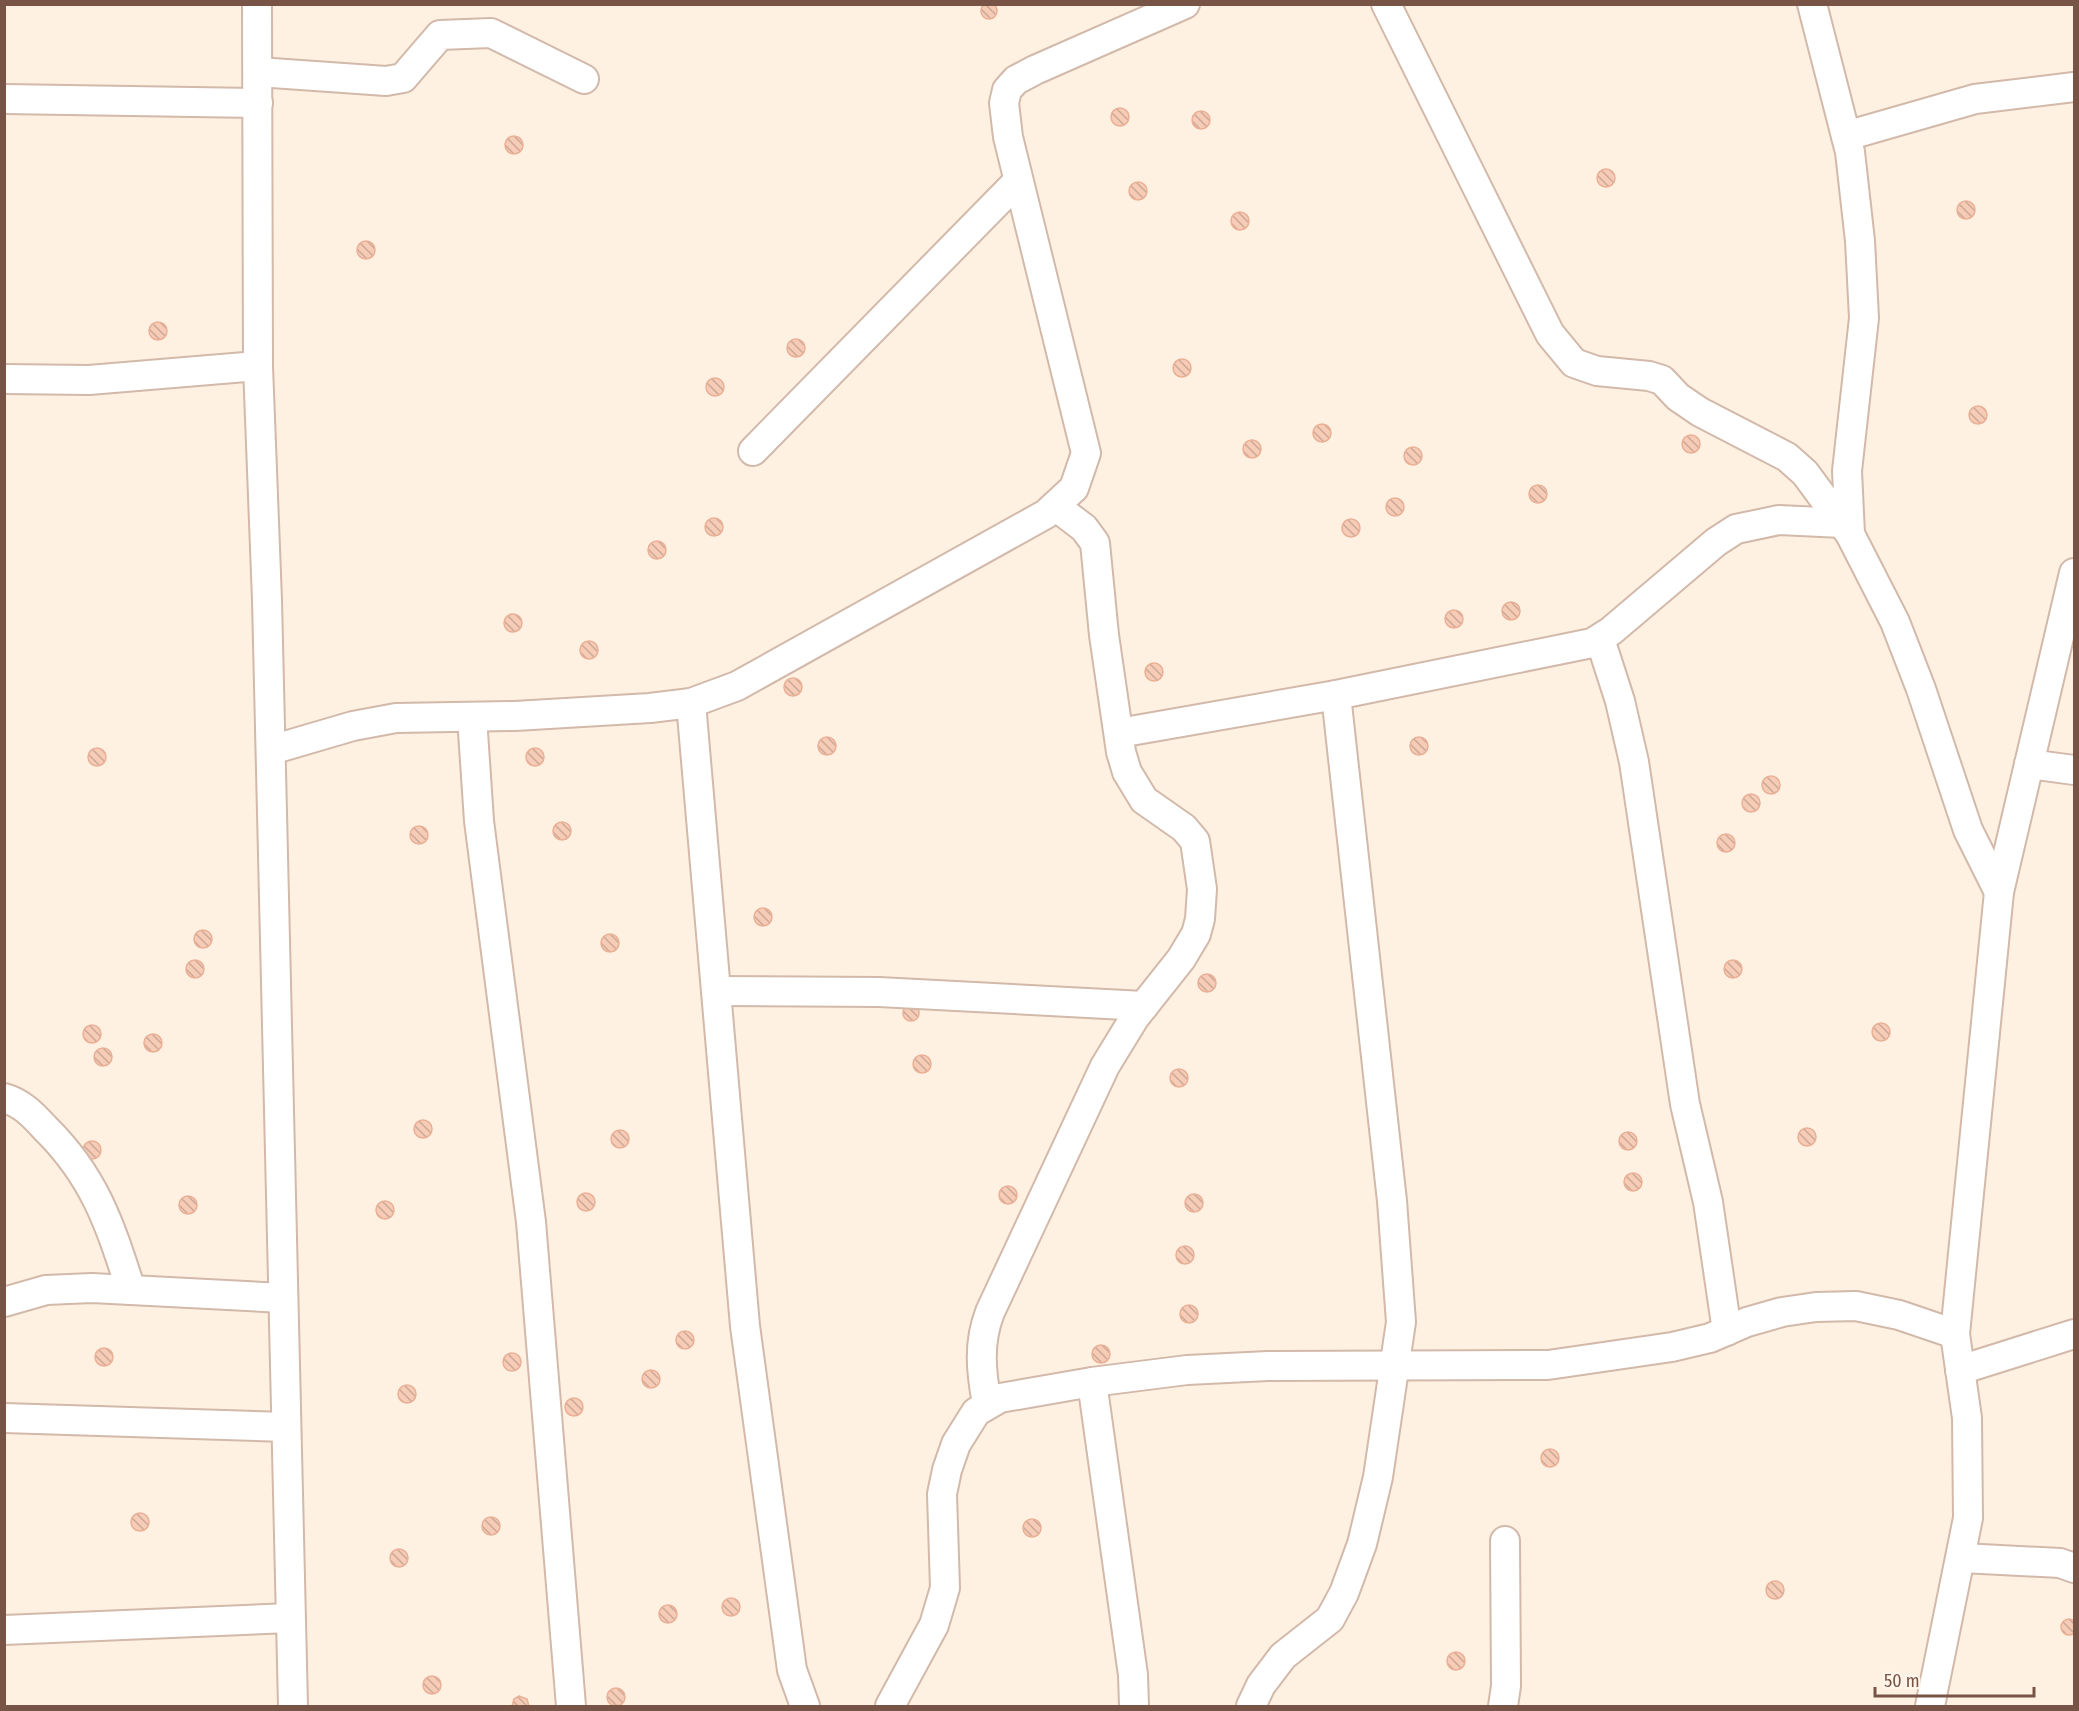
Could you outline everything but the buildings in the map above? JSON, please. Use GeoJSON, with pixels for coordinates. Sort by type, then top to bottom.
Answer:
{"type":"FeatureCollection","features":[{"type":"Feature","properties":{"kind":"street"},"geometry":{"type":"LineString","coordinates":[[257,4],[258,366],[264,481],[293,1707]]}},
{"type":"Feature","properties":{"kind":"street"},"geometry":{"type":"LineString","coordinates":[[271,750],[326,732],[385,720],[472,717],[691,703],[737,686],[1046,514],[1074,488],[1086,453],[1017,182],[1004,103],[1007,90],[1016,80],[1185,4]]}},
{"type":"Feature","properties":{"kind":"street"},"geometry":{"type":"LineString","coordinates":[[1386,4],[1550,334],[1574,363],[1597,371],[1649,376],[1662,380],[1678,397],[1700,412],[1787,457],[1805,473],[1846,529],[1895,622],[1921,689],[1968,830],[1999,892]]}},
{"type":"Feature","properties":{"kind":"street"},"geometry":{"type":"LineString","coordinates":[[1812,4],[1850,152],[1860,241],[1864,318],[1846,471],[1846,529]]}},
{"type":"Feature","properties":{"kind":"street"},"geometry":{"type":"LineString","coordinates":[[258,72],[386,81],[403,78],[440,35],[461,32],[491,33],[584,79]]}},
{"type":"Feature","properties":{"kind":"street"},"geometry":{"type":"LineString","coordinates":[[1846,136],[1975,99],[2074,87]]}},
{"type":"Feature","properties":{"kind":"street"},"geometry":{"type":"LineString","coordinates":[[6,94],[258,103]]}},
{"type":"Feature","properties":{"kind":"street"},"geometry":{"type":"LineString","coordinates":[[753,451],[1017,182]]}},
{"type":"Feature","properties":{"kind":"street"},"geometry":{"type":"LineString","coordinates":[[4,379],[88,380],[258,366]]}},
{"type":"Feature","properties":{"kind":"street"},"geometry":{"type":"LineString","coordinates":[[987,1404],[981,1369],[981,1348],[983,1331],[990,1312],[1105,1066],[1144,1006],[1181,959],[1196,934],[1200,919],[1202,889],[1195,841],[1184,828],[1144,800],[1127,772],[1104,635],[1095,543],[1084,528],[1055,506]]}},
{"type":"Feature","properties":{"kind":"street"},"geometry":{"type":"LineString","coordinates":[[1119,733],[1336,695],[1600,639],[1716,542],[1736,529],[1779,520],[1846,529]]}},
{"type":"Feature","properties":{"kind":"street"},"geometry":{"type":"LineString","coordinates":[[1930,1707],[1962,1558],[1968,1518],[1967,1418],[1954,1334],[1999,892],[2074,573]]}},
{"type":"Feature","properties":{"kind":"street"},"geometry":{"type":"LineString","coordinates":[[1600,639],[1620,701],[1634,762],[1685,1104],[1708,1202],[1727,1331]]}},
{"type":"Feature","properties":{"kind":"street"},"geometry":{"type":"LineString","coordinates":[[1251,1707],[1261,1685],[1283,1656],[1330,1619],[1344,1593],[1362,1544],[1378,1478],[1401,1322],[1392,1201],[1336,695]]}},
{"type":"Feature","properties":{"kind":"street"},"geometry":{"type":"LineString","coordinates":[[691,703],[745,1326],[792,1670],[805,1707]]}},
{"type":"Feature","properties":{"kind":"street"},"geometry":{"type":"LineString","coordinates":[[472,717],[479,821],[531,1222],[571,1707]]}},
{"type":"Feature","properties":{"kind":"street"},"geometry":{"type":"LineString","coordinates":[[2029,764],[2074,770]]}},
{"type":"Feature","properties":{"kind":"street"},"geometry":{"type":"LineString","coordinates":[[716,991],[879,992],[1051,999],[1144,1006]]}},
{"type":"Feature","properties":{"kind":"street"},"geometry":{"type":"LineString","coordinates":[[4,1098],[27,1109],[75,1159],[102,1207],[131,1290]]}},
{"type":"Feature","properties":{"kind":"street"},"geometry":{"type":"LineString","coordinates":[[4,1302],[46,1290],[131,1290],[283,1298]]}},
{"type":"Feature","properties":{"kind":"street"},"geometry":{"type":"LineString","coordinates":[[890,1707],[934,1625],[945,1588],[942,1494],[947,1470],[964,1430],[976,1412],[987,1404],[1042,1389],[1187,1370],[1268,1366],[1548,1365],[1672,1347],[1782,1312],[1816,1307],[1856,1306],[1899,1315],[1954,1334]]}},
{"type":"Feature","properties":{"kind":"street"},"geometry":{"type":"LineString","coordinates":[[1960,1370],[2074,1334]]}},
{"type":"Feature","properties":{"kind":"street"},"geometry":{"type":"LineString","coordinates":[[1092,1382],[1133,1675],[1134,1707]]}},
{"type":"Feature","properties":{"kind":"street"},"geometry":{"type":"LineString","coordinates":[[4,1418],[286,1427]]}},
{"type":"Feature","properties":{"kind":"street"},"geometry":{"type":"LineString","coordinates":[[1503,1707],[1506,1686],[1505,1541]]}},
{"type":"Feature","properties":{"kind":"street"},"geometry":{"type":"LineString","coordinates":[[1962,1558],[2060,1563],[2074,1568]]}},
{"type":"Feature","properties":{"kind":"street"},"geometry":{"type":"LineString","coordinates":[[4,1630],[290,1618]]}}]}
